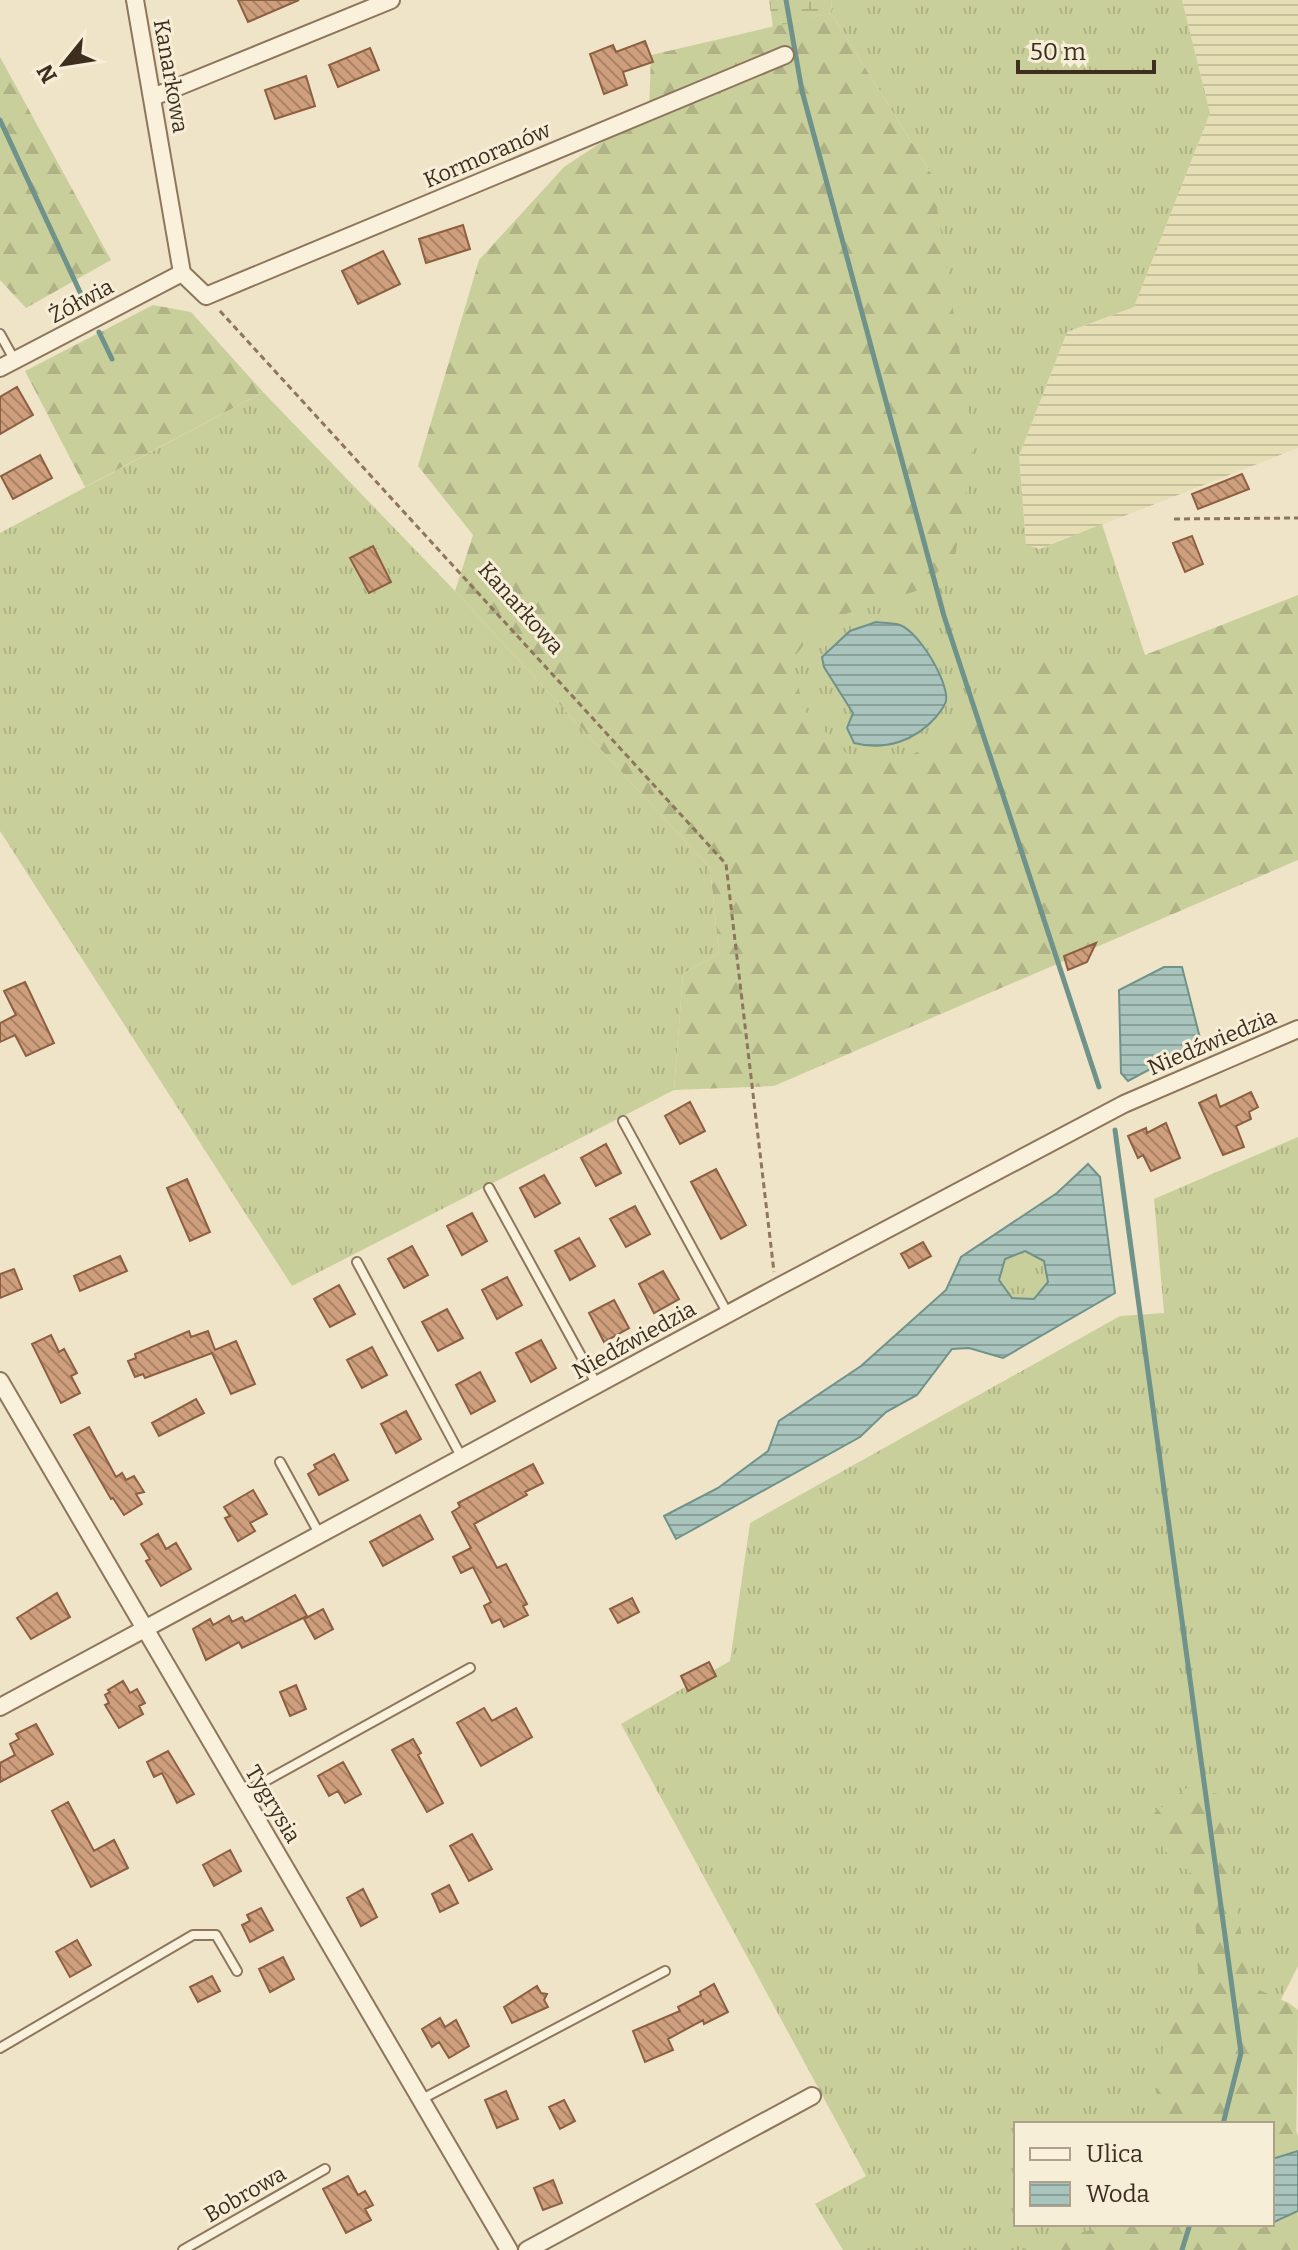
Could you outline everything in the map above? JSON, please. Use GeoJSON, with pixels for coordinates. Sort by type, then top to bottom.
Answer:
{"type":"FeatureCollection","features":[{"type":"Feature","properties":{"kind":"street","name":"Kanarkowa"},"geometry":{"type":"LineString","coordinates":[[135,0],[182,273]]}},
{"type":"Feature","properties":{"kind":"street"},"geometry":{"type":"LineString","coordinates":[[153,97],[391,0]]}},
{"type":"Feature","properties":{"kind":"street","name":"Kormoranów"},"geometry":{"type":"LineString","coordinates":[[206,296],[785,55]]}},
{"type":"Feature","properties":{"kind":"street"},"geometry":{"type":"LineString","coordinates":[[182,273],[206,296]]}},
{"type":"Feature","properties":{"kind":"street","name":"Żółwia"},"geometry":{"type":"LineString","coordinates":[[7,364],[182,273]]}},
{"type":"Feature","properties":{"kind":"street","name":"Niedźwiedzia"},"geometry":{"type":"LineString","coordinates":[[0,1707],[1124,1104],[1298,1029]]}},
{"type":"Feature","properties":{"kind":"street","name":"Tygrysia"},"geometry":{"type":"LineString","coordinates":[[0,1381],[509,2250]]}},
{"type":"Feature","properties":{"kind":"street"},"geometry":{"type":"LineString","coordinates":[[527,2250],[812,2096]]}},
{"type":"Feature","properties":{"kind":"lane"},"geometry":{"type":"LineString","coordinates":[[0,334],[7,364]]}},
{"type":"Feature","properties":{"kind":"lane"},"geometry":{"type":"LineString","coordinates":[[623,1121],[728,1314]]}},
{"type":"Feature","properties":{"kind":"lane"},"geometry":{"type":"LineString","coordinates":[[489,1188],[597,1385]]}},
{"type":"Feature","properties":{"kind":"lane"},"geometry":{"type":"LineString","coordinates":[[357,1262],[462,1458]]}},
{"type":"Feature","properties":{"kind":"lane"},"geometry":{"type":"LineString","coordinates":[[280,1462],[321,1535]]}},
{"type":"Feature","properties":{"kind":"lane"},"geometry":{"type":"LineString","coordinates":[[241,1794],[470,1668]]}},
{"type":"Feature","properties":{"kind":"lane"},"geometry":{"type":"LineString","coordinates":[[0,2048],[193,1935],[216,1935],[237,1971]]}},
{"type":"Feature","properties":{"kind":"lane"},"geometry":{"type":"LineString","coordinates":[[421,2100],[665,1971]]}},
{"type":"Feature","properties":{"kind":"lane","name":"Bobrowa"},"geometry":{"type":"LineString","coordinates":[[183,2250],[325,2169]]}},
{"type":"Feature","properties":{"kind":"path","name":"Kanarkowa"},"geometry":{"type":"LineString","coordinates":[[206,296],[726,864],[776,1288]]}},
{"type":"Feature","properties":{"kind":"path"},"geometry":{"type":"LineString","coordinates":[[1174,519],[1298,518]]}},
{"type":"Feature","properties":{"kind":"shaded area"},"geometry":{"type":"Polygon","coordinates":[[[1182,0],[1298,0],[1298,448],[1040,549],[1026,546],[1019,456],[1067,332],[1134,307],[1210,113],[1182,0]]]}},
{"type":"Feature","properties":{"kind":"green space"},"geometry":{"type":"Polygon","coordinates":[[[769,0],[832,0],[831,13],[773,27],[769,0]]]}},
{"type":"Feature","properties":{"kind":"green space"},"geometry":{"type":"Polygon","coordinates":[[[832,0],[1182,0],[1210,113],[1134,307],[1067,332],[1019,456],[1026,545],[1040,549],[1102,524],[1145,655],[858,817],[739,702],[932,175],[831,13],[832,0]]]}},
{"type":"Feature","properties":{"kind":"green space"},"geometry":{"type":"Polygon","coordinates":[[[831,13],[932,175],[974,443],[955,557],[916,591],[821,622],[793,659],[803,709],[855,762],[905,759],[965,724],[995,682],[1035,655],[1145,655],[1298,595],[1298,860],[774,1086],[674,1090],[683,974],[719,953],[710,868],[455,591],[473,535],[418,466],[479,260],[564,167],[649,111],[651,55],[831,13]]]}},
{"type":"Feature","properties":{"kind":"green space"},"geometry":{"type":"Polygon","coordinates":[[[0,57],[111,260],[26,308],[0,280],[0,57]]]}},
{"type":"Feature","properties":{"kind":"green space"},"geometry":{"type":"Polygon","coordinates":[[[153,305],[191,312],[263,392],[85,487],[25,371],[153,305]]]}},
{"type":"Feature","properties":{"kind":"green space"},"geometry":{"type":"Polygon","coordinates":[[[263,392],[455,591],[710,868],[719,953],[683,974],[674,1090],[292,1286],[0,831],[0,533],[263,392]]]}},
{"type":"Feature","properties":{"kind":"green space"},"geometry":{"type":"Polygon","coordinates":[[[1298,1137],[1298,1966],[1262,2037],[1298,2136],[1298,2250],[843,2250],[815,2204],[866,2176],[621,1724],[730,1661],[750,1523],[1120,1316],[1164,1313],[1154,1199],[1298,1137]]]}},
{"type":"Feature","properties":{"kind":"green space"},"geometry":{"type":"Polygon","coordinates":[[[1025,1251],[1044,1261],[1048,1282],[1034,1299],[1012,1298],[999,1280],[1005,1259],[1025,1251]]]}},
{"type":"Feature","properties":{"kind":"green space"},"geometry":{"type":"Polygon","coordinates":[[[1188,1787],[1218,1794],[1250,1986],[1298,2010],[1296,2151],[1274,2158],[1274,2122],[1127,2122],[1154,2112],[1163,2049],[1173,2017],[1199,1991],[1193,1875],[1163,1849],[1154,1813],[1188,1787]]]}},
{"type":"Feature","properties":{"kind":"green space"},"geometry":{"type":"Polygon","coordinates":[[[1298,2211],[1298,2248],[1022,2250],[1097,2226],[1249,2226],[1260,2229],[1274,2226],[1274,2222],[1298,2211]]]}},
{"type":"Feature","properties":{"kind":"water"},"geometry":{"type":"Polygon","coordinates":[[[876,622],[900,625],[916,637],[938,670],[946,693],[943,708],[919,732],[899,742],[877,746],[854,743],[847,728],[853,713],[824,667],[822,657],[850,631],[876,622]]]}},
{"type":"Feature","properties":{"kind":"water"},"geometry":{"type":"Polygon","coordinates":[[[1164,967],[1182,967],[1201,1042],[1128,1081],[1121,1073],[1119,990],[1164,967]]]}},
{"type":"Feature","properties":{"kind":"water"},"geometry":{"type":"Polygon","coordinates":[[[1088,1164],[1100,1177],[1115,1293],[1003,1358],[969,1348],[952,1349],[917,1395],[886,1412],[860,1437],[676,1539],[664,1516],[718,1488],[768,1451],[779,1421],[861,1366],[946,1290],[961,1257],[1057,1193],[1088,1164]],[[1025,1251],[1005,1259],[999,1280],[1012,1298],[1034,1299],[1048,1282],[1044,1261],[1025,1251]]]}},
{"type":"Feature","properties":{"kind":"water"},"geometry":{"type":"Polygon","coordinates":[[[1298,2151],[1298,2211],[1274,2222],[1274,2158],[1298,2151]]]}},
{"type":"Feature","properties":{"kind":"building"},"geometry":{"type":"Polygon","coordinates":[[[238,0],[299,0],[248,22],[238,0]]]}},
{"type":"Feature","properties":{"kind":"building"},"geometry":{"type":"Polygon","coordinates":[[[645,41],[653,62],[623,72],[627,85],[604,94],[590,54],[613,45],[616,52],[645,41]]]}},
{"type":"Feature","properties":{"kind":"building"},"geometry":{"type":"Polygon","coordinates":[[[370,48],[379,70],[338,87],[329,65],[370,48]]]}},
{"type":"Feature","properties":{"kind":"building"},"geometry":{"type":"Polygon","coordinates":[[[306,76],[315,106],[275,119],[265,90],[306,76]]]}},
{"type":"Feature","properties":{"kind":"building"},"geometry":{"type":"Polygon","coordinates":[[[463,225],[470,249],[426,263],[419,239],[463,225]]]}},
{"type":"Feature","properties":{"kind":"building"},"geometry":{"type":"Polygon","coordinates":[[[383,251],[400,284],[358,304],[342,271],[383,251]]]}},
{"type":"Feature","properties":{"kind":"building"},"geometry":{"type":"Polygon","coordinates":[[[17,387],[33,415],[0,434],[0,397],[17,387]]]}},
{"type":"Feature","properties":{"kind":"building"},"geometry":{"type":"Polygon","coordinates":[[[40,455],[52,478],[13,499],[1,476],[40,455]]]}},
{"type":"Feature","properties":{"kind":"building"},"geometry":{"type":"Polygon","coordinates":[[[1242,474],[1249,489],[1198,509],[1192,494],[1242,474]]]}},
{"type":"Feature","properties":{"kind":"building"},"geometry":{"type":"Polygon","coordinates":[[[1192,536],[1203,564],[1185,572],[1173,543],[1192,536]]]}},
{"type":"Feature","properties":{"kind":"building"},"geometry":{"type":"Polygon","coordinates":[[[373,546],[391,582],[369,593],[350,558],[373,546]]]}},
{"type":"Feature","properties":{"kind":"building"},"geometry":{"type":"Polygon","coordinates":[[[1096,943],[1087,962],[1068,970],[1064,956],[1096,943]]]}},
{"type":"Feature","properties":{"kind":"building"},"geometry":{"type":"Polygon","coordinates":[[[25,982],[54,1043],[26,1056],[15,1035],[0,1042],[0,1023],[16,1015],[4,991],[25,982]]]}},
{"type":"Feature","properties":{"kind":"building"},"geometry":{"type":"Polygon","coordinates":[[[1251,1092],[1258,1107],[1249,1112],[1251,1119],[1236,1126],[1244,1147],[1223,1155],[1199,1103],[1216,1095],[1220,1107],[1251,1092]]]}},
{"type":"Feature","properties":{"kind":"building"},"geometry":{"type":"Polygon","coordinates":[[[690,1102],[705,1131],[680,1144],[665,1116],[690,1102]]]}},
{"type":"Feature","properties":{"kind":"building"},"geometry":{"type":"Polygon","coordinates":[[[1166,1123],[1180,1158],[1151,1171],[1143,1155],[1138,1158],[1128,1136],[1146,1128],[1147,1133],[1166,1123]]]}},
{"type":"Feature","properties":{"kind":"building"},"geometry":{"type":"Polygon","coordinates":[[[606,1144],[621,1173],[596,1186],[581,1158],[606,1144]]]}},
{"type":"Feature","properties":{"kind":"building"},"geometry":{"type":"Polygon","coordinates":[[[716,1169],[746,1225],[721,1239],[691,1182],[716,1169]]]}},
{"type":"Feature","properties":{"kind":"building"},"geometry":{"type":"Polygon","coordinates":[[[544,1175],[560,1203],[535,1217],[520,1188],[544,1175]]]}},
{"type":"Feature","properties":{"kind":"building"},"geometry":{"type":"Polygon","coordinates":[[[187,1179],[210,1232],[190,1241],[167,1188],[187,1179]]]}},
{"type":"Feature","properties":{"kind":"building"},"geometry":{"type":"Polygon","coordinates":[[[635,1206],[650,1234],[626,1247],[610,1219],[635,1206]]]}},
{"type":"Feature","properties":{"kind":"building"},"geometry":{"type":"Polygon","coordinates":[[[472,1213],[487,1241],[462,1255],[447,1226],[472,1213]]]}},
{"type":"Feature","properties":{"kind":"building"},"geometry":{"type":"Polygon","coordinates":[[[579,1238],[595,1266],[570,1280],[555,1251],[579,1238]]]}},
{"type":"Feature","properties":{"kind":"building"},"geometry":{"type":"Polygon","coordinates":[[[923,1242],[931,1256],[909,1268],[901,1254],[923,1242]]]}},
{"type":"Feature","properties":{"kind":"building"},"geometry":{"type":"Polygon","coordinates":[[[412,1246],[428,1275],[404,1288],[388,1259],[412,1246]]]}},
{"type":"Feature","properties":{"kind":"building"},"geometry":{"type":"Polygon","coordinates":[[[120,1256],[127,1271],[80,1291],[74,1276],[120,1256]]]}},
{"type":"Feature","properties":{"kind":"building"},"geometry":{"type":"Polygon","coordinates":[[[14,1269],[22,1289],[0,1298],[0,1274],[14,1269]]]}},
{"type":"Feature","properties":{"kind":"building"},"geometry":{"type":"Polygon","coordinates":[[[663,1271],[679,1299],[654,1313],[639,1284],[663,1271]]]}},
{"type":"Feature","properties":{"kind":"building"},"geometry":{"type":"Polygon","coordinates":[[[507,1277],[522,1305],[497,1319],[482,1290],[507,1277]]]}},
{"type":"Feature","properties":{"kind":"building"},"geometry":{"type":"Polygon","coordinates":[[[339,1285],[355,1314],[330,1327],[314,1299],[339,1285]]]}},
{"type":"Feature","properties":{"kind":"building"},"geometry":{"type":"Polygon","coordinates":[[[614,1300],[629,1328],[604,1342],[589,1313],[614,1300]]]}},
{"type":"Feature","properties":{"kind":"building"},"geometry":{"type":"Polygon","coordinates":[[[447,1309],[463,1338],[438,1351],[422,1322],[447,1309]]]}},
{"type":"Feature","properties":{"kind":"building"},"geometry":{"type":"Polygon","coordinates":[[[189,1331],[191,1337],[208,1331],[215,1350],[236,1341],[255,1384],[231,1394],[212,1353],[145,1378],[143,1374],[135,1377],[128,1361],[136,1358],[135,1354],[189,1331]]]}},
{"type":"Feature","properties":{"kind":"building"},"geometry":{"type":"Polygon","coordinates":[[[51,1335],[59,1352],[64,1349],[77,1373],[71,1376],[80,1393],[61,1403],[32,1344],[51,1335]]]}},
{"type":"Feature","properties":{"kind":"building"},"geometry":{"type":"Polygon","coordinates":[[[541,1340],[556,1368],[531,1382],[516,1353],[541,1340]]]}},
{"type":"Feature","properties":{"kind":"building"},"geometry":{"type":"Polygon","coordinates":[[[372,1347],[387,1375],[362,1388],[347,1360],[372,1347]]]}},
{"type":"Feature","properties":{"kind":"building"},"geometry":{"type":"Polygon","coordinates":[[[480,1372],[495,1401],[471,1414],[456,1385],[480,1372]]]}},
{"type":"Feature","properties":{"kind":"building"},"geometry":{"type":"Polygon","coordinates":[[[196,1399],[204,1413],[159,1436],[152,1423],[196,1399]]]}},
{"type":"Feature","properties":{"kind":"building"},"geometry":{"type":"Polygon","coordinates":[[[406,1411],[421,1439],[396,1453],[381,1424],[406,1411]]]}},
{"type":"Feature","properties":{"kind":"building"},"geometry":{"type":"Polygon","coordinates":[[[89,1427],[116,1477],[122,1473],[126,1480],[134,1476],[144,1492],[136,1494],[142,1504],[124,1515],[111,1499],[74,1435],[89,1427]]]}},
{"type":"Feature","properties":{"kind":"building"},"geometry":{"type":"Polygon","coordinates":[[[334,1454],[348,1480],[319,1495],[308,1474],[316,1469],[314,1465],[334,1454]]]}},
{"type":"Feature","properties":{"kind":"building"},"geometry":{"type":"Polygon","coordinates":[[[533,1464],[543,1483],[474,1524],[497,1568],[506,1564],[527,1604],[523,1606],[528,1615],[504,1627],[500,1619],[492,1623],[484,1606],[491,1602],[473,1567],[461,1573],[453,1557],[471,1548],[452,1512],[460,1507],[458,1503],[533,1464]]]}},
{"type":"Feature","properties":{"kind":"building"},"geometry":{"type":"Polygon","coordinates":[[[253,1490],[267,1514],[250,1523],[255,1531],[238,1541],[225,1518],[230,1516],[224,1507],[253,1490]]]}},
{"type":"Feature","properties":{"kind":"building"},"geometry":{"type":"Polygon","coordinates":[[[420,1515],[433,1539],[383,1566],[370,1542],[420,1515]]]}},
{"type":"Feature","properties":{"kind":"building"},"geometry":{"type":"Polygon","coordinates":[[[158,1534],[166,1549],[176,1543],[191,1569],[161,1586],[146,1561],[150,1559],[141,1544],[158,1534]]]}},
{"type":"Feature","properties":{"kind":"building"},"geometry":{"type":"Polygon","coordinates":[[[57,1593],[70,1617],[31,1639],[17,1618],[57,1593]]]}},
{"type":"Feature","properties":{"kind":"building"},"geometry":{"type":"Polygon","coordinates":[[[295,1595],[307,1616],[242,1648],[239,1642],[206,1660],[193,1629],[210,1619],[213,1625],[229,1616],[232,1622],[242,1617],[245,1622],[295,1595]]]}},
{"type":"Feature","properties":{"kind":"building"},"geometry":{"type":"Polygon","coordinates":[[[632,1598],[639,1612],[618,1623],[610,1609],[632,1598]]]}},
{"type":"Feature","properties":{"kind":"building"},"geometry":{"type":"Polygon","coordinates":[[[323,1609],[333,1629],[315,1639],[304,1619],[323,1609]]]}},
{"type":"Feature","properties":{"kind":"building"},"geometry":{"type":"Polygon","coordinates":[[[709,1662],[716,1676],[688,1691],[681,1676],[709,1662]]]}},
{"type":"Feature","properties":{"kind":"building"},"geometry":{"type":"Polygon","coordinates":[[[123,1681],[130,1693],[137,1689],[145,1703],[139,1706],[143,1714],[119,1728],[105,1705],[109,1703],[105,1695],[123,1681]]]}},
{"type":"Feature","properties":{"kind":"building"},"geometry":{"type":"Polygon","coordinates":[[[296,1685],[306,1709],[290,1716],[280,1692],[296,1685]]]}},
{"type":"Feature","properties":{"kind":"building"},"geometry":{"type":"Polygon","coordinates":[[[484,1708],[492,1721],[516,1708],[532,1737],[481,1766],[457,1723],[484,1708]]]}},
{"type":"Feature","properties":{"kind":"building"},"geometry":{"type":"Polygon","coordinates":[[[36,1724],[53,1754],[0,1782],[0,1763],[15,1755],[10,1744],[19,1739],[16,1734],[36,1724]]]}},
{"type":"Feature","properties":{"kind":"building"},"geometry":{"type":"Polygon","coordinates":[[[413,1739],[443,1803],[427,1812],[392,1750],[413,1739]]]}},
{"type":"Feature","properties":{"kind":"building"},"geometry":{"type":"Polygon","coordinates":[[[168,1751],[194,1794],[177,1803],[162,1773],[154,1777],[147,1762],[168,1751]]]}},
{"type":"Feature","properties":{"kind":"building"},"geometry":{"type":"Polygon","coordinates":[[[343,1762],[361,1794],[345,1803],[338,1791],[329,1796],[318,1776],[343,1762]]]}},
{"type":"Feature","properties":{"kind":"building"},"geometry":{"type":"Polygon","coordinates":[[[68,1802],[94,1851],[114,1840],[128,1868],[91,1887],[52,1811],[68,1802]]]}},
{"type":"Feature","properties":{"kind":"building"},"geometry":{"type":"Polygon","coordinates":[[[472,1834],[492,1869],[469,1881],[450,1846],[472,1834]]]}},
{"type":"Feature","properties":{"kind":"building"},"geometry":{"type":"Polygon","coordinates":[[[230,1850],[241,1871],[214,1886],[203,1865],[230,1850]]]}},
{"type":"Feature","properties":{"kind":"building"},"geometry":{"type":"Polygon","coordinates":[[[449,1885],[458,1903],[440,1912],[432,1894],[449,1885]]]}},
{"type":"Feature","properties":{"kind":"building"},"geometry":{"type":"Polygon","coordinates":[[[363,1889],[377,1917],[361,1926],[347,1898],[363,1889]]]}},
{"type":"Feature","properties":{"kind":"building"},"geometry":{"type":"Polygon","coordinates":[[[261,1908],[273,1930],[250,1942],[242,1925],[250,1921],[247,1915],[261,1908]]]}},
{"type":"Feature","properties":{"kind":"building"},"geometry":{"type":"Polygon","coordinates":[[[77,1940],[91,1965],[70,1977],[56,1952],[77,1940]]]}},
{"type":"Feature","properties":{"kind":"building"},"geometry":{"type":"Polygon","coordinates":[[[283,1957],[294,1979],[270,1992],[259,1969],[283,1957]]]}},
{"type":"Feature","properties":{"kind":"building"},"geometry":{"type":"Polygon","coordinates":[[[212,1976],[220,1991],[198,2002],[190,1987],[212,1976]]]}},
{"type":"Feature","properties":{"kind":"building"},"geometry":{"type":"Polygon","coordinates":[[[714,1984],[728,2012],[704,2024],[703,2020],[668,2039],[673,2050],[645,2062],[633,2031],[680,2011],[678,2007],[714,1984]]]}},
{"type":"Feature","properties":{"kind":"building"},"geometry":{"type":"Polygon","coordinates":[[[537,1986],[541,1993],[547,1994],[544,2000],[548,2007],[512,2023],[504,2007],[537,1986]]]}},
{"type":"Feature","properties":{"kind":"building"},"geometry":{"type":"Polygon","coordinates":[[[440,2018],[445,2027],[456,2020],[469,2046],[449,2058],[439,2042],[432,2047],[422,2029],[440,2018]]]}},
{"type":"Feature","properties":{"kind":"building"},"geometry":{"type":"Polygon","coordinates":[[[506,2091],[518,2119],[497,2128],[485,2100],[506,2091]]]}},
{"type":"Feature","properties":{"kind":"building"},"geometry":{"type":"Polygon","coordinates":[[[564,2100],[575,2121],[560,2129],[549,2107],[564,2100]]]}},
{"type":"Feature","properties":{"kind":"building"},"geometry":{"type":"Polygon","coordinates":[[[348,2176],[358,2195],[365,2191],[373,2205],[365,2209],[371,2220],[346,2233],[323,2189],[348,2176]]]}},
{"type":"Feature","properties":{"kind":"building"},"geometry":{"type":"Polygon","coordinates":[[[553,2180],[562,2203],[543,2210],[534,2188],[553,2180]]]}},
{"type":"Feature","properties":{"kind":"waterway"},"geometry":{"type":"LineString","coordinates":[[786,0],[802,91],[944,616],[1099,1087]]}},
{"type":"Feature","properties":{"kind":"waterway"},"geometry":{"type":"LineString","coordinates":[[0,120],[86,305]]}},
{"type":"Feature","properties":{"kind":"waterway"},"geometry":{"type":"LineString","coordinates":[[99,332],[112,359]]}},
{"type":"Feature","properties":{"kind":"waterway"},"geometry":{"type":"LineString","coordinates":[[1115,1130],[1241,2053],[1224,2122]]}},
{"type":"Feature","properties":{"kind":"waterway"},"geometry":{"type":"LineString","coordinates":[[1182,2250],[1189,2226]]}}]}
